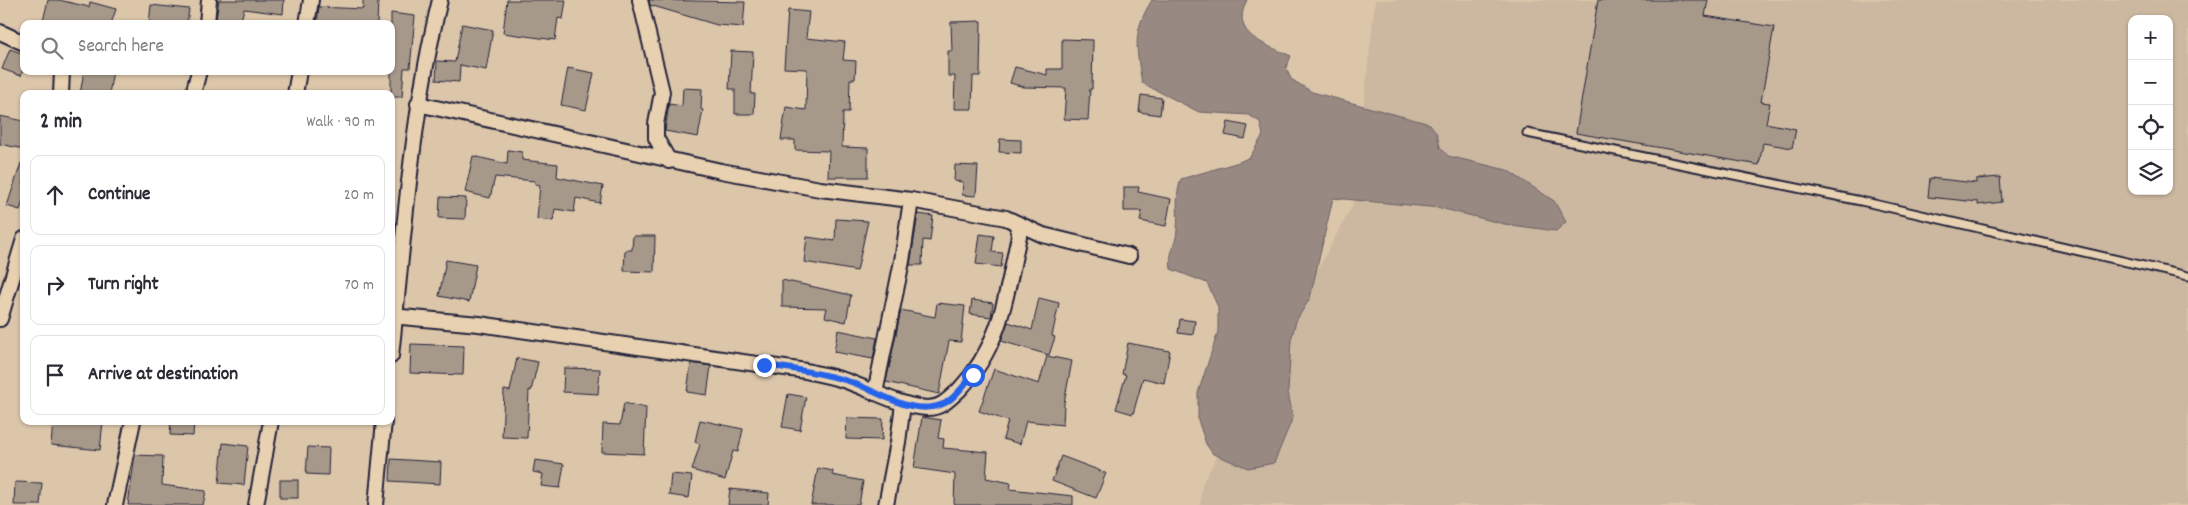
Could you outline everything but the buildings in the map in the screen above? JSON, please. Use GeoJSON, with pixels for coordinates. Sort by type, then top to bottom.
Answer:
{"type":"FeatureCollection","features":[{"type":"Feature","properties":{"kind":"street"},"geometry":{"type":"LineString","coordinates":[[207,20],[209,0]]}},
{"type":"Feature","properties":{"kind":"street"},"geometry":{"type":"LineString","coordinates":[[308,20],[311,0]]}},
{"type":"Feature","properties":{"kind":"street"},"geometry":{"type":"LineString","coordinates":[[395,300],[418,104],[428,47],[440,0]]}},
{"type":"Feature","properties":{"kind":"street"},"geometry":{"type":"LineString","coordinates":[[640,0],[662,92],[656,124],[656,138],[669,161]]}},
{"type":"Feature","properties":{"kind":"street"},"geometry":{"type":"LineString","coordinates":[[0,32],[20,41]]}},
{"type":"Feature","properties":{"kind":"street"},"geometry":{"type":"LineString","coordinates":[[61,90],[62,75]]}},
{"type":"Feature","properties":{"kind":"street"},"geometry":{"type":"LineString","coordinates":[[194,90],[198,75]]}},
{"type":"Feature","properties":{"kind":"street"},"geometry":{"type":"LineString","coordinates":[[296,90],[297,75]]}},
{"type":"Feature","properties":{"kind":"street"},"geometry":{"type":"LineString","coordinates":[[418,104],[669,161],[820,189],[911,200],[1006,218],[1043,235],[1129,256]]}},
{"type":"Feature","properties":{"kind":"street"},"geometry":{"type":"LineString","coordinates":[[875,393],[902,261],[911,200]]}},
{"type":"Feature","properties":{"kind":"street"},"geometry":{"type":"LineString","coordinates":[[395,317],[478,324],[806,371],[852,383],[902,404],[928,408],[945,404],[973,375],[985,357],[1003,311],[1018,236],[1017,224]]}},
{"type":"Feature","properties":{"kind":"street"},"geometry":{"type":"LineString","coordinates":[[0,319],[20,252]]}},
{"type":"Feature","properties":{"kind":"street"},"geometry":{"type":"LineString","coordinates":[[886,505],[898,442],[902,404]]}},
{"type":"Feature","properties":{"kind":"street"},"geometry":{"type":"LineString","coordinates":[[115,505],[132,425]]}},
{"type":"Feature","properties":{"kind":"street"},"geometry":{"type":"LineString","coordinates":[[256,505],[270,425]]}},
{"type":"Feature","properties":{"kind":"street"},"geometry":{"type":"LineString","coordinates":[[376,505],[384,425]]}},
{"type":"Feature","properties":{"kind":"lane"},"geometry":{"type":"LineString","coordinates":[[1527,133],[1861,201],[2188,276]]}},
{"type":"Feature","properties":{"kind":"shaded area"},"geometry":{"type":"Polygon","coordinates":[[[1152,0],[1247,0],[1243,12],[1243,22],[1246,30],[1261,42],[1291,56],[1286,68],[1291,79],[1312,92],[1430,124],[1437,134],[1440,147],[1448,156],[1507,170],[1554,201],[1566,222],[1556,231],[1504,224],[1440,208],[1333,198],[1310,298],[1296,321],[1291,340],[1288,392],[1293,417],[1274,463],[1248,468],[1213,454],[1206,444],[1198,420],[1198,393],[1218,332],[1218,307],[1207,283],[1171,269],[1170,263],[1176,236],[1177,199],[1181,179],[1250,157],[1263,135],[1260,122],[1249,115],[1199,112],[1142,83],[1137,49],[1138,31],[1152,0]]]}},
{"type":"Feature","properties":{"kind":"shaded area"},"geometry":{"type":"Polygon","coordinates":[[[1375,0],[2188,0],[2188,505],[1200,505],[1202,484],[1353,204],[1375,0]]]}},
{"type":"Feature","properties":{"kind":"route"},"geometry":{"type":"LineString","coordinates":[[764,365],[806,371],[852,383],[902,404],[928,408],[945,404],[973,375]]}}]}
